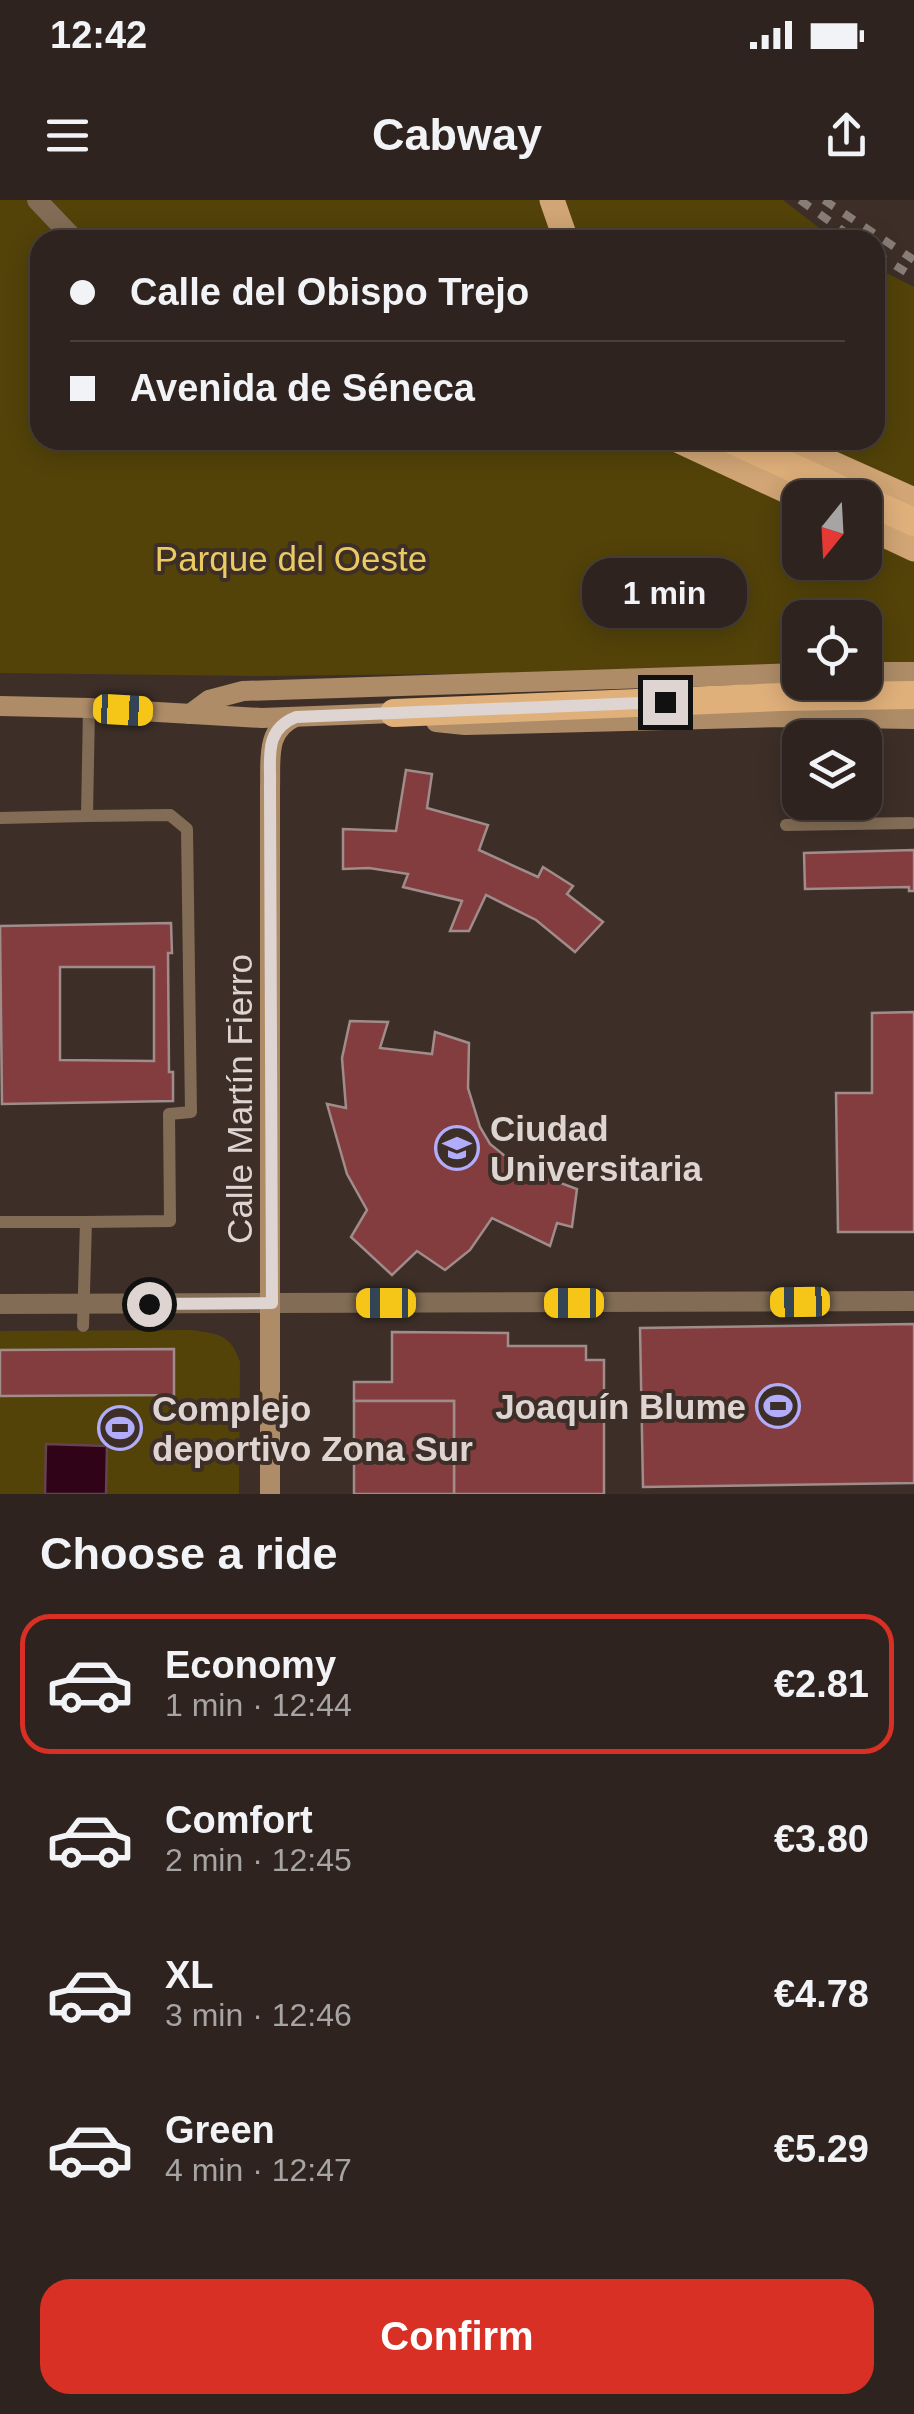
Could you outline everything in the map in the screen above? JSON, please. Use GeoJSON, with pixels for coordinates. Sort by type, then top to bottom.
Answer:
{"type":"FeatureCollection","features":[{"type":"Feature","properties":{"kind":"highway"},"geometry":{"type":"LineString","coordinates":[[754,450],[820,480]]}},
{"type":"Feature","properties":{"kind":"highway"},"geometry":{"type":"LineString","coordinates":[[882,508],[914,522]]}},
{"type":"Feature","properties":{"kind":"highway"},"geometry":{"type":"LineString","coordinates":[[394,713],[914,695]]}},
{"type":"Feature","properties":{"kind":"main road"},"geometry":{"type":"LineString","coordinates":[[551,200],[554,230]]}},
{"type":"Feature","properties":{"kind":"main road"},"geometry":{"type":"LineString","coordinates":[[551,200],[562,230]]}},
{"type":"Feature","properties":{"kind":"main road"},"geometry":{"type":"LineString","coordinates":[[699,450],[782,489]]}},
{"type":"Feature","properties":{"kind":"main road"},"geometry":{"type":"LineString","coordinates":[[802,450],[914,500]]}},
{"type":"Feature","properties":{"kind":"main road"},"geometry":{"type":"LineString","coordinates":[[882,534],[914,549]]}},
{"type":"Feature","properties":{"kind":"main road"},"geometry":{"type":"LineString","coordinates":[[882,672],[914,672]]}},
{"type":"Feature","properties":{"kind":"main road"},"geometry":{"type":"LineString","coordinates":[[190,714],[208,700],[243,691],[782,674]]}},
{"type":"Feature","properties":{"kind":"main road"},"geometry":{"type":"LineString","coordinates":[[0,706],[262,718],[394,713],[464,724],[785,717],[914,719]]}},
{"type":"Feature","properties":{"kind":"main road"},"geometry":{"type":"LineString","coordinates":[[272,738],[281,724],[296,717]]}},
{"type":"Feature","properties":{"kind":"main road"},"geometry":{"type":"LineString","coordinates":[[262,718],[272,738]]}},
{"type":"Feature","properties":{"kind":"main road","name":"Calle Martín Fierro"},"geometry":{"type":"LineString","coordinates":[[270,1494],[272,738]]}},
{"type":"Feature","properties":{"kind":"street"},"geometry":{"type":"LineString","coordinates":[[36,200],[65,230]]}},
{"type":"Feature","properties":{"kind":"street"},"geometry":{"type":"LineString","coordinates":[[0,1304],[914,1301]]}},
{"type":"Feature","properties":{"kind":"lane"},"geometry":{"type":"LineString","coordinates":[[87,816],[89,708]]}},
{"type":"Feature","properties":{"kind":"lane"},"geometry":{"type":"LineString","coordinates":[[0,818],[170,815],[187,829],[191,1112],[169,1114],[170,1221],[0,1222]]}},
{"type":"Feature","properties":{"kind":"lane"},"geometry":{"type":"LineString","coordinates":[[786,824],[911,823]]}},
{"type":"Feature","properties":{"kind":"lane"},"geometry":{"type":"LineString","coordinates":[[84,1326],[86,1222]]}},
{"type":"Feature","properties":{"kind":"green space","name":"Parque del Oeste"},"geometry":{"type":"Polygon","coordinates":[[[0,200],[783,200],[822,230],[30,230],[30,450],[885,450],[885,272],[914,287],[914,668],[882,669],[882,600],[782,600],[782,670],[257,676],[0,673],[0,200]]]}},
{"type":"Feature","properties":{"kind":"green space","name":"Complejo deportivo Zona Sur"},"geometry":{"type":"Polygon","coordinates":[[[192,1330],[228,1341],[240,1362],[239,1494],[0,1494],[0,1331],[192,1330]]]}},
{"type":"Feature","properties":{"kind":"shaded area"},"geometry":{"type":"Polygon","coordinates":[[[46,1444],[107,1446],[106,1494],[45,1494],[46,1444]]]}},
{"type":"Feature","properties":{"kind":"building"},"geometry":{"type":"Polygon","coordinates":[[[406,770],[432,774],[427,808],[488,825],[479,850],[538,877],[543,867],[573,886],[567,894],[603,922],[575,952],[536,920],[486,895],[469,931],[450,931],[462,901],[403,887],[408,874],[343,869],[343,829],[396,831],[406,770]]]}},
{"type":"Feature","properties":{"kind":"building"},"geometry":{"type":"Polygon","coordinates":[[[914,850],[914,891],[909,891],[909,887],[805,889],[804,853],[914,850]]]}},
{"type":"Feature","properties":{"kind":"building"},"geometry":{"type":"Polygon","coordinates":[[[171,923],[169,1072],[173,1072],[173,1101],[2,1104],[0,926],[171,923]],[[60,967],[60,1060],[154,1061],[154,967],[60,967]]]}},
{"type":"Feature","properties":{"kind":"building"},"geometry":{"type":"Polygon","coordinates":[[[914,1012],[914,1232],[838,1232],[836,1093],[872,1093],[872,1013],[914,1012]]]}},
{"type":"Feature","properties":{"kind":"building"},"geometry":{"type":"Polygon","coordinates":[[[350,1021],[388,1022],[380,1048],[432,1054],[435,1032],[469,1043],[468,1088],[480,1127],[490,1144],[520,1168],[577,1189],[572,1227],[557,1223],[550,1246],[492,1218],[470,1250],[445,1270],[417,1251],[392,1275],[351,1237],[367,1210],[347,1174],[327,1104],[346,1108],[342,1058],[350,1021]]]}},
{"type":"Feature","properties":{"kind":"building","name":"Joaquín Blume"},"geometry":{"type":"Polygon","coordinates":[[[914,1324],[914,1483],[643,1487],[640,1328],[914,1324]]]}},
{"type":"Feature","properties":{"kind":"building"},"geometry":{"type":"Polygon","coordinates":[[[392,1332],[508,1333],[508,1346],[586,1346],[586,1360],[604,1360],[604,1494],[454,1494],[454,1401],[354,1401],[354,1382],[392,1382],[392,1332]]]}},
{"type":"Feature","properties":{"kind":"building"},"geometry":{"type":"Polygon","coordinates":[[[174,1349],[174,1395],[0,1396],[0,1350],[174,1349]]]}},
{"type":"Feature","properties":{"kind":"building"},"geometry":{"type":"Polygon","coordinates":[[[354,1401],[454,1401],[454,1494],[354,1494],[354,1401]]]}},
{"type":"Feature","properties":{"kind":"railway"},"geometry":{"type":"LineString","coordinates":[[800,200],[842,230]]}},
{"type":"Feature","properties":{"kind":"railway"},"geometry":{"type":"LineString","coordinates":[[824,200],[869,230]]}},
{"type":"Feature","properties":{"kind":"railway"},"geometry":{"type":"LineString","coordinates":[[885,241],[914,260]]}},
{"type":"Feature","properties":{"kind":"railway"},"geometry":{"type":"LineString","coordinates":[[885,259],[914,277]]}},
{"type":"Feature","properties":{"kind":"place","name":"Ciudad Universitaria"},"geometry":{"type":"Point","coordinates":[457,1148]}},
{"type":"Feature","properties":{"kind":"place","name":"Joaquín Blume"},"geometry":{"type":"Point","coordinates":[778,1406]}},
{"type":"Feature","properties":{"kind":"place","name":"Complejo deportivo Zona Sur"},"geometry":{"type":"Point","coordinates":[120,1428]}},
{"type":"Feature","properties":{"kind":"route"},"geometry":{"type":"LineString","coordinates":[[149,1304],[272,1303],[270,788],[274,732],[296,717],[665,702]]}}]}
